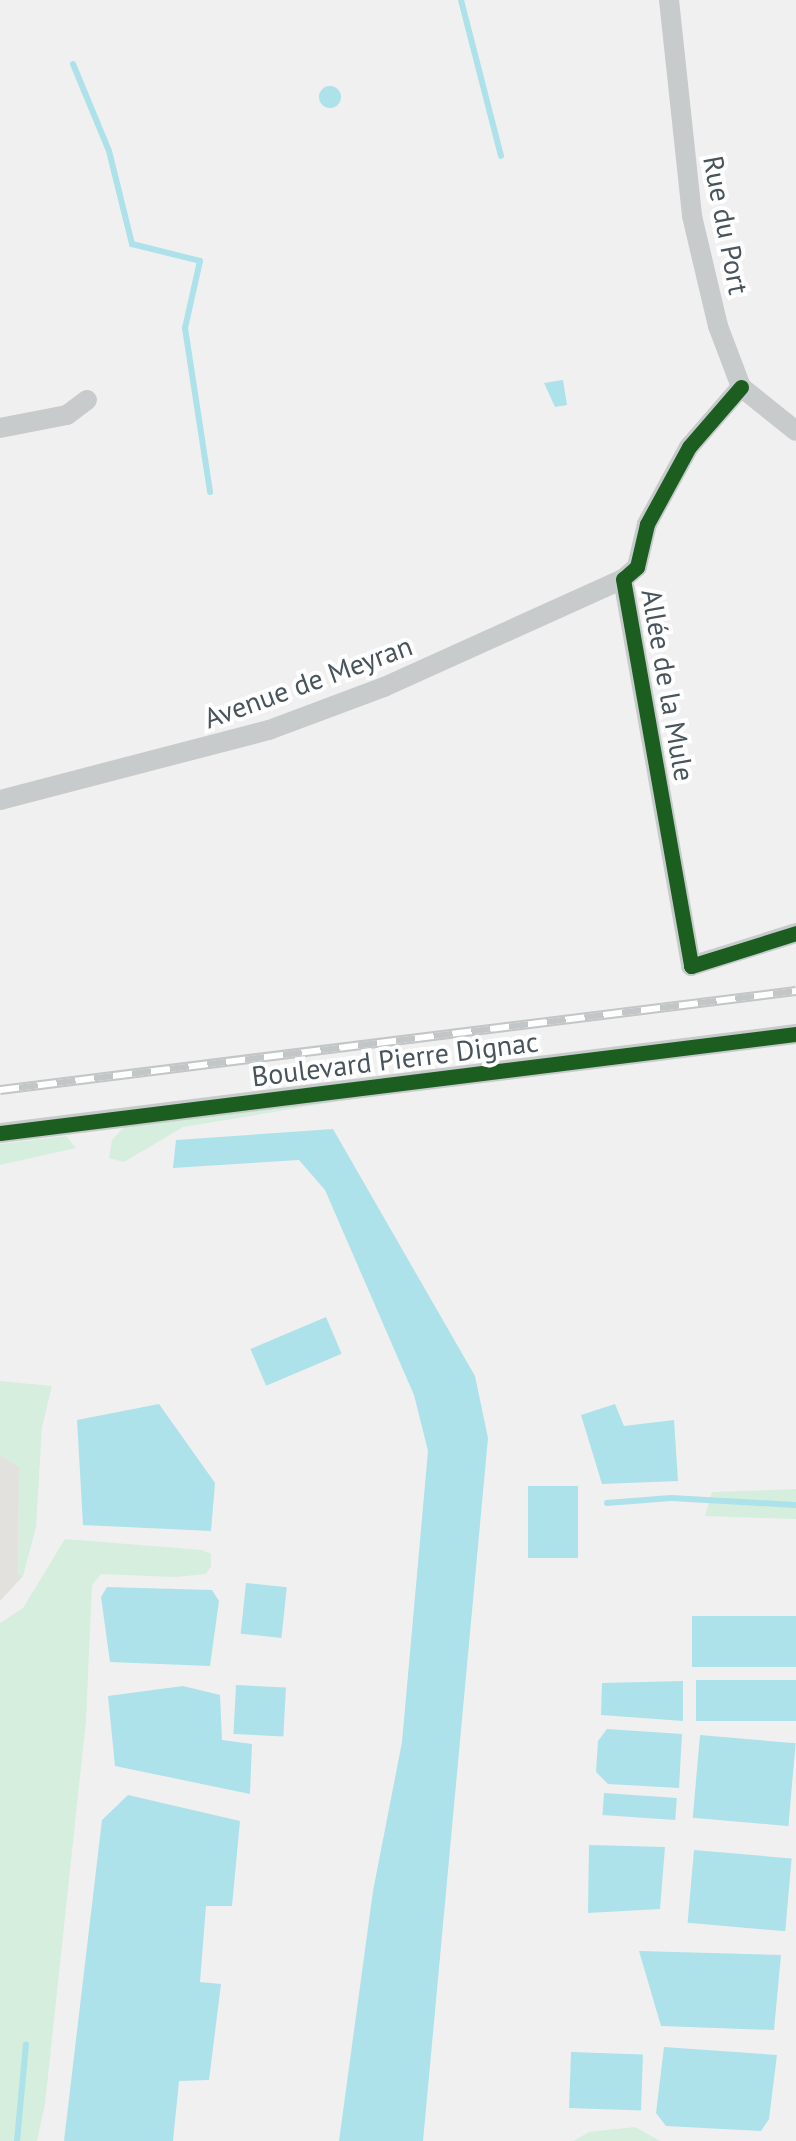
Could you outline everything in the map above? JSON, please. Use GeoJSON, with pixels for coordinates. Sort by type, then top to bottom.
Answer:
{"type":"FeatureCollection","features":[{"type":"Feature","properties":{"kind":"street","name":"Rue du Port"},"geometry":{"type":"LineString","coordinates":[[669,0],[692,216],[718,326],[741,387]]}},
{"type":"Feature","properties":{"kind":"street"},"geometry":{"type":"LineString","coordinates":[[741,387],[796,430]]}},
{"type":"Feature","properties":{"kind":"street","name":"Allée de la Mule"},"geometry":{"type":"LineString","coordinates":[[741,387],[689,447],[647,524],[637,566],[623,580],[692,966],[796,933]]}},
{"type":"Feature","properties":{"kind":"street"},"geometry":{"type":"LineString","coordinates":[[0,428],[66,415],[87,400]]}},
{"type":"Feature","properties":{"kind":"street","name":"Avenue de Meyran"},"geometry":{"type":"LineString","coordinates":[[0,800],[269,730],[384,687],[623,580]]}},
{"type":"Feature","properties":{"kind":"street","name":"Boulevard Pierre Dignac"},"geometry":{"type":"LineString","coordinates":[[0,1133],[796,1034]]}},
{"type":"Feature","properties":{"kind":"green space"},"geometry":{"type":"Polygon","coordinates":[[[358,1098],[183,1127],[124,1162],[109,1158],[112,1140],[127,1124],[358,1098]]]}},
{"type":"Feature","properties":{"kind":"green space"},"geometry":{"type":"Polygon","coordinates":[[[66,1136],[76,1148],[0,1165],[0,1144],[66,1136]]]}},
{"type":"Feature","properties":{"kind":"green space"},"geometry":{"type":"Polygon","coordinates":[[[0,1381],[52,1386],[42,1427],[36,1527],[23,1576],[18,1576],[19,1468],[0,1455],[0,1381]]]}},
{"type":"Feature","properties":{"kind":"green space"},"geometry":{"type":"Polygon","coordinates":[[[796,1489],[796,1519],[705,1516],[712,1492],[796,1489]]]}},
{"type":"Feature","properties":{"kind":"green space"},"geometry":{"type":"Polygon","coordinates":[[[65,1539],[202,1550],[211,1554],[211,1566],[206,1574],[175,1577],[101,1574],[92,1585],[86,1720],[45,2104],[37,2141],[0,2141],[0,1623],[23,1608],[65,1539]]]}},
{"type":"Feature","properties":{"kind":"green space"},"geometry":{"type":"Polygon","coordinates":[[[635,2127],[660,2141],[573,2141],[589,2132],[635,2127]]]}},
{"type":"Feature","properties":{"kind":"sand"},"geometry":{"type":"Polygon","coordinates":[[[0,1455],[19,1467],[18,1575],[23,1576],[0,1601],[0,1455]]]}},
{"type":"Feature","properties":{"kind":"water"},"geometry":{"type":"Polygon","coordinates":[[[330,86],[338,89],[338,105],[330,108],[322,105],[319,97],[322,89],[330,86]]]}},
{"type":"Feature","properties":{"kind":"water"},"geometry":{"type":"Polygon","coordinates":[[[563,380],[567,405],[555,407],[544,383],[563,380]]]}},
{"type":"Feature","properties":{"kind":"water"},"geometry":{"type":"Polygon","coordinates":[[[333,1129],[475,1376],[488,1438],[423,2141],[339,2141],[373,1891],[402,1742],[428,1451],[414,1395],[325,1190],[299,1160],[173,1168],[176,1140],[333,1129]]]}},
{"type":"Feature","properties":{"kind":"water"},"geometry":{"type":"Polygon","coordinates":[[[326,1317],[342,1354],[266,1386],[251,1349],[326,1317]]]}},
{"type":"Feature","properties":{"kind":"water"},"geometry":{"type":"Polygon","coordinates":[[[159,1404],[215,1483],[211,1531],[83,1525],[77,1420],[159,1404]]]}},
{"type":"Feature","properties":{"kind":"water"},"geometry":{"type":"Polygon","coordinates":[[[615,1404],[624,1426],[674,1420],[678,1481],[602,1484],[581,1415],[615,1404]]]}},
{"type":"Feature","properties":{"kind":"water"},"geometry":{"type":"Polygon","coordinates":[[[528,1486],[578,1486],[578,1558],[528,1558],[528,1486]]]}},
{"type":"Feature","properties":{"kind":"water"},"geometry":{"type":"Polygon","coordinates":[[[246,1583],[287,1587],[281,1638],[241,1634],[246,1583]]]}},
{"type":"Feature","properties":{"kind":"water"},"geometry":{"type":"Polygon","coordinates":[[[107,1587],[212,1590],[219,1601],[210,1666],[110,1662],[101,1597],[107,1587]]]}},
{"type":"Feature","properties":{"kind":"water"},"geometry":{"type":"Polygon","coordinates":[[[692,1616],[796,1616],[796,1667],[692,1667],[692,1616]]]}},
{"type":"Feature","properties":{"kind":"water"},"geometry":{"type":"Polygon","coordinates":[[[696,1680],[796,1680],[796,1721],[696,1721],[696,1680]]]}},
{"type":"Feature","properties":{"kind":"water"},"geometry":{"type":"Polygon","coordinates":[[[683,1681],[683,1721],[601,1715],[602,1683],[683,1681]]]}},
{"type":"Feature","properties":{"kind":"water"},"geometry":{"type":"Polygon","coordinates":[[[236,1685],[286,1688],[283,1737],[233,1734],[236,1685]]]}},
{"type":"Feature","properties":{"kind":"water"},"geometry":{"type":"Polygon","coordinates":[[[183,1686],[220,1695],[222,1740],[252,1744],[250,1794],[115,1766],[108,1696],[183,1686]]]}},
{"type":"Feature","properties":{"kind":"water"},"geometry":{"type":"Polygon","coordinates":[[[607,1729],[682,1734],[679,1788],[608,1784],[596,1772],[598,1741],[607,1729]]]}},
{"type":"Feature","properties":{"kind":"water"},"geometry":{"type":"Polygon","coordinates":[[[700,1735],[796,1743],[788,1826],[693,1818],[700,1735]]]}},
{"type":"Feature","properties":{"kind":"water"},"geometry":{"type":"Polygon","coordinates":[[[604,1793],[677,1798],[675,1820],[602,1815],[604,1793]]]}},
{"type":"Feature","properties":{"kind":"water"},"geometry":{"type":"Polygon","coordinates":[[[128,1795],[240,1821],[232,1906],[206,1906],[200,1982],[221,1984],[209,2080],[179,2081],[173,2141],[64,2141],[102,1820],[128,1795]]]}},
{"type":"Feature","properties":{"kind":"water"},"geometry":{"type":"Polygon","coordinates":[[[589,1845],[665,1847],[660,1909],[588,1913],[589,1845]]]}},
{"type":"Feature","properties":{"kind":"water"},"geometry":{"type":"Polygon","coordinates":[[[694,1850],[792,1859],[785,1931],[688,1923],[694,1850]]]}},
{"type":"Feature","properties":{"kind":"water"},"geometry":{"type":"Polygon","coordinates":[[[639,1951],[781,1955],[774,2030],[661,2026],[639,1951]]]}},
{"type":"Feature","properties":{"kind":"water"},"geometry":{"type":"Polygon","coordinates":[[[664,2047],[777,2055],[769,2119],[761,2131],[666,2126],[656,2113],[664,2047]]]}},
{"type":"Feature","properties":{"kind":"water"},"geometry":{"type":"Polygon","coordinates":[[[571,2052],[643,2055],[641,2110],[569,2108],[571,2052]]]}},
{"type":"Feature","properties":{"kind":"waterway"},"geometry":{"type":"LineString","coordinates":[[461,0],[501,156]]}},
{"type":"Feature","properties":{"kind":"waterway"},"geometry":{"type":"LineString","coordinates":[[73,64],[109,151],[132,244],[200,261],[185,328],[210,492]]}},
{"type":"Feature","properties":{"kind":"waterway"},"geometry":{"type":"LineString","coordinates":[[607,1503],[671,1498],[796,1505]]}},
{"type":"Feature","properties":{"kind":"waterway"},"geometry":{"type":"LineString","coordinates":[[17,2141],[26,2044]]}},
{"type":"Feature","properties":{"kind":"railway"},"geometry":{"type":"LineString","coordinates":[[0,1090],[796,991]]}},
{"type":"Feature","properties":{"kind":"cycle path"},"geometry":{"type":"LineString","coordinates":[[741,387],[689,447],[647,524],[637,567],[623,579],[691,966],[796,933]]}},
{"type":"Feature","properties":{"kind":"cycle path"},"geometry":{"type":"LineString","coordinates":[[0,1133],[796,1034]]}}]}
